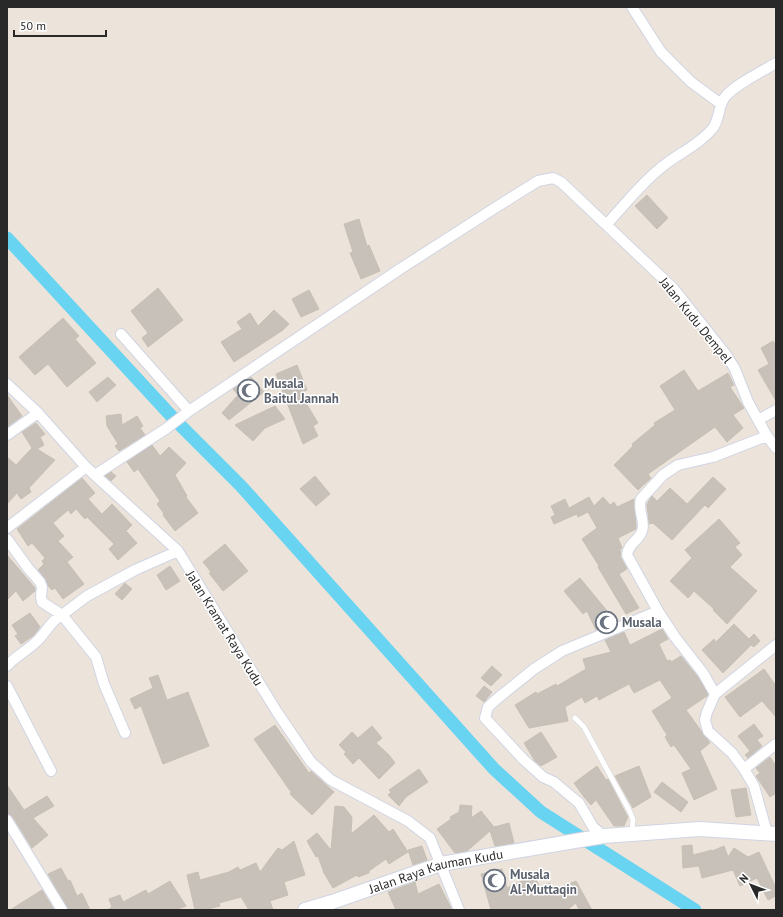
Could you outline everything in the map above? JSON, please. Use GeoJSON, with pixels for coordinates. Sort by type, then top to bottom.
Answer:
{"type":"FeatureCollection","features":[{"type":"Feature","properties":{"kind":"street"},"geometry":{"type":"LineString","coordinates":[[632,7],[661,52],[691,82],[720,104]]}},
{"type":"Feature","properties":{"kind":"street"},"geometry":{"type":"LineString","coordinates":[[607,224],[645,182],[667,163],[692,147],[713,128],[719,115],[720,104],[733,89],[776,63]]}},
{"type":"Feature","properties":{"kind":"street","name":"Jalan Kudu Dempel"},"geometry":{"type":"LineString","coordinates":[[95,475],[167,428],[185,413],[400,269],[538,181],[553,178],[561,182],[573,192],[674,289],[735,369],[743,392],[767,436],[776,448]]}},
{"type":"Feature","properties":{"kind":"street"},"geometry":{"type":"LineString","coordinates":[[121,334],[185,413]]}},
{"type":"Feature","properties":{"kind":"street","name":"Jalan Kramat Raya Kudu"},"geometry":{"type":"LineString","coordinates":[[7,384],[38,414],[86,467],[178,551],[277,712],[311,762],[331,780],[408,820],[424,831],[430,838],[460,910]]}},
{"type":"Feature","properties":{"kind":"street"},"geometry":{"type":"LineString","coordinates":[[758,420],[776,410]]}},
{"type":"Feature","properties":{"kind":"street"},"geometry":{"type":"LineString","coordinates":[[7,435],[38,414]]}},
{"type":"Feature","properties":{"kind":"street"},"geometry":{"type":"LineString","coordinates":[[715,694],[700,668],[675,637],[658,611],[627,555],[627,550],[643,531],[639,504],[641,499],[663,476],[678,465],[713,457],[767,436]]}},
{"type":"Feature","properties":{"kind":"street"},"geometry":{"type":"LineString","coordinates":[[7,528],[86,467]]}},
{"type":"Feature","properties":{"kind":"street"},"geometry":{"type":"LineString","coordinates":[[7,539],[40,582],[42,587],[42,602],[62,615],[96,657],[104,684],[125,733]]}},
{"type":"Feature","properties":{"kind":"street"},"geometry":{"type":"LineString","coordinates":[[7,666],[13,659],[36,642],[52,621],[88,596],[135,570],[178,551]]}},
{"type":"Feature","properties":{"kind":"street"},"geometry":{"type":"LineString","coordinates":[[658,611],[562,651],[534,669],[488,707],[486,718],[523,759],[542,777],[554,782],[579,803],[593,827],[604,836],[700,829],[772,834],[754,786],[732,753],[708,731],[705,720],[715,694],[776,645]]}},
{"type":"Feature","properties":{"kind":"street"},"geometry":{"type":"LineString","coordinates":[[7,686],[51,771]]}},
{"type":"Feature","properties":{"kind":"street"},"geometry":{"type":"LineString","coordinates":[[744,769],[776,744]]}},
{"type":"Feature","properties":{"kind":"street"},"geometry":{"type":"LineString","coordinates":[[7,820],[62,910]]}},
{"type":"Feature","properties":{"kind":"street","name":"Jalan Raya Kauman Kudu"},"geometry":{"type":"LineString","coordinates":[[305,910],[441,864],[604,836]]}},
{"type":"Feature","properties":{"kind":"lane"},"geometry":{"type":"LineString","coordinates":[[575,718],[584,727],[630,810],[634,826],[632,834]]}},
{"type":"Feature","properties":{"kind":"building"},"geometry":{"type":"Polygon","coordinates":[[[647,195],[668,218],[657,229],[635,206],[647,195]]]}},
{"type":"Feature","properties":{"kind":"building"},"geometry":{"type":"Polygon","coordinates":[[[359,219],[367,246],[369,245],[380,271],[361,279],[350,253],[353,252],[344,224],[359,219]]]}},
{"type":"Feature","properties":{"kind":"building"},"geometry":{"type":"Polygon","coordinates":[[[158,288],[183,320],[148,347],[142,338],[148,333],[131,311],[158,288]]]}},
{"type":"Feature","properties":{"kind":"building"},"geometry":{"type":"Polygon","coordinates":[[[309,290],[319,309],[301,317],[292,299],[309,290]]]}},
{"type":"Feature","properties":{"kind":"building"},"geometry":{"type":"Polygon","coordinates":[[[274,310],[289,324],[283,330],[234,362],[221,342],[242,329],[237,322],[250,313],[258,326],[274,310]]]}},
{"type":"Feature","properties":{"kind":"building"},"geometry":{"type":"Polygon","coordinates":[[[63,318],[79,336],[75,339],[96,363],[67,387],[48,364],[35,375],[19,357],[63,318]]]}},
{"type":"Feature","properties":{"kind":"building"},"geometry":{"type":"Polygon","coordinates":[[[773,341],[776,346],[776,401],[758,370],[769,364],[761,348],[773,341]]]}},
{"type":"Feature","properties":{"kind":"building"},"geometry":{"type":"Polygon","coordinates":[[[297,365],[307,390],[300,393],[318,423],[313,426],[318,436],[303,444],[276,374],[297,365]]]}},
{"type":"Feature","properties":{"kind":"building"},"geometry":{"type":"Polygon","coordinates":[[[684,370],[698,391],[728,373],[734,385],[730,387],[744,408],[733,415],[743,428],[727,442],[715,427],[648,474],[651,478],[638,490],[614,465],[633,446],[632,444],[655,425],[654,423],[675,410],[660,386],[684,370]]]}},
{"type":"Feature","properties":{"kind":"building"},"geometry":{"type":"Polygon","coordinates":[[[108,377],[116,385],[97,402],[89,392],[108,377]]]}},
{"type":"Feature","properties":{"kind":"building","name":"Musala Baitul Jannah"},"geometry":{"type":"Polygon","coordinates":[[[251,377],[264,392],[229,420],[222,413],[238,395],[233,389],[251,377]]]}},
{"type":"Feature","properties":{"kind":"building"},"geometry":{"type":"Polygon","coordinates":[[[7,395],[22,416],[7,427],[7,395]]]}},
{"type":"Feature","properties":{"kind":"building"},"geometry":{"type":"Polygon","coordinates":[[[275,406],[285,419],[265,428],[253,441],[235,425],[275,406]]]}},
{"type":"Feature","properties":{"kind":"building"},"geometry":{"type":"Polygon","coordinates":[[[121,414],[122,425],[137,416],[143,426],[140,428],[145,435],[119,451],[115,446],[118,444],[107,426],[106,416],[121,414]]]}},
{"type":"Feature","properties":{"kind":"building"},"geometry":{"type":"Polygon","coordinates":[[[36,423],[45,434],[40,437],[44,445],[37,449],[55,460],[29,488],[31,492],[21,499],[17,493],[7,504],[7,457],[16,465],[32,448],[22,432],[36,423]]]}},
{"type":"Feature","properties":{"kind":"building"},"geometry":{"type":"Polygon","coordinates":[[[152,445],[160,456],[169,447],[186,463],[175,475],[187,496],[186,497],[198,513],[175,531],[157,504],[160,501],[138,469],[134,472],[127,462],[152,445]]]}},
{"type":"Feature","properties":{"kind":"building"},"geometry":{"type":"Polygon","coordinates":[[[111,472],[116,476],[111,481],[105,476],[111,472]]]}},
{"type":"Feature","properties":{"kind":"building"},"geometry":{"type":"Polygon","coordinates":[[[315,476],[330,494],[316,506],[300,489],[315,476]]]}},
{"type":"Feature","properties":{"kind":"building"},"geometry":{"type":"Polygon","coordinates":[[[713,477],[726,489],[708,508],[705,505],[672,540],[653,523],[649,524],[647,504],[652,496],[657,501],[670,488],[687,504],[713,477]]]}},
{"type":"Feature","properties":{"kind":"building"},"geometry":{"type":"Polygon","coordinates":[[[82,478],[95,493],[88,499],[102,514],[112,504],[132,525],[126,531],[137,543],[118,560],[109,549],[114,544],[87,517],[85,519],[76,509],[71,514],[68,510],[53,523],[64,536],[58,541],[73,557],[67,562],[84,584],[63,599],[55,588],[52,590],[48,586],[45,578],[38,570],[44,564],[42,561],[45,558],[32,543],[28,546],[17,529],[82,478]]]}},
{"type":"Feature","properties":{"kind":"building"},"geometry":{"type":"Polygon","coordinates":[[[589,497],[594,506],[603,497],[610,505],[614,502],[617,507],[634,499],[636,529],[618,538],[622,548],[620,549],[621,558],[627,569],[619,574],[639,608],[626,614],[582,539],[597,528],[588,512],[578,517],[577,514],[554,524],[551,517],[555,515],[551,506],[565,499],[569,508],[589,497]]]}},
{"type":"Feature","properties":{"kind":"building"},"geometry":{"type":"Polygon","coordinates":[[[719,519],[740,543],[735,547],[742,555],[730,567],[757,591],[727,624],[713,610],[714,609],[694,591],[688,598],[670,581],[692,558],[685,550],[719,519]]]}},
{"type":"Feature","properties":{"kind":"building"},"geometry":{"type":"Polygon","coordinates":[[[225,544],[248,571],[223,591],[209,573],[211,572],[203,562],[225,544]]]}},
{"type":"Feature","properties":{"kind":"building"},"geometry":{"type":"Polygon","coordinates":[[[7,555],[35,588],[35,591],[23,601],[16,591],[7,600],[7,555]]]}},
{"type":"Feature","properties":{"kind":"building"},"geometry":{"type":"Polygon","coordinates":[[[170,566],[180,581],[166,590],[157,575],[170,566]]]}},
{"type":"Feature","properties":{"kind":"building"},"geometry":{"type":"Polygon","coordinates":[[[580,578],[616,622],[596,630],[587,611],[583,614],[564,591],[580,578]]]}},
{"type":"Feature","properties":{"kind":"building"},"geometry":{"type":"Polygon","coordinates":[[[125,583],[132,589],[122,600],[115,594],[125,583]]]}},
{"type":"Feature","properties":{"kind":"building"},"geometry":{"type":"Polygon","coordinates":[[[30,613],[40,627],[33,636],[21,644],[15,636],[18,634],[12,625],[30,613]]]}},
{"type":"Feature","properties":{"kind":"building"},"geometry":{"type":"Polygon","coordinates":[[[734,624],[749,639],[754,634],[760,641],[754,647],[751,645],[723,673],[702,650],[714,639],[716,642],[734,624]]]}},
{"type":"Feature","properties":{"kind":"building"},"geometry":{"type":"Polygon","coordinates":[[[662,629],[668,639],[659,644],[667,661],[670,660],[671,662],[681,656],[698,677],[708,694],[686,710],[710,743],[700,751],[717,789],[694,800],[682,773],[691,769],[674,745],[671,747],[665,737],[667,735],[652,711],[672,698],[660,680],[634,693],[629,684],[599,700],[597,696],[585,703],[582,697],[565,707],[568,721],[529,728],[515,705],[536,692],[537,694],[556,684],[557,686],[586,669],[583,659],[611,652],[605,640],[624,632],[630,645],[662,629]]]}},
{"type":"Feature","properties":{"kind":"building"},"geometry":{"type":"Polygon","coordinates":[[[492,666],[502,675],[491,686],[481,678],[492,666]]]}},
{"type":"Feature","properties":{"kind":"building"},"geometry":{"type":"Polygon","coordinates":[[[764,669],[776,686],[776,717],[762,701],[740,717],[725,697],[764,669]]]}},
{"type":"Feature","properties":{"kind":"building"},"geometry":{"type":"Polygon","coordinates":[[[158,675],[167,700],[188,692],[209,746],[163,764],[141,706],[135,709],[130,699],[153,688],[149,678],[158,675]]]}},
{"type":"Feature","properties":{"kind":"building"},"geometry":{"type":"Polygon","coordinates":[[[484,686],[492,692],[484,702],[476,696],[484,686]]]}},
{"type":"Feature","properties":{"kind":"building"},"geometry":{"type":"Polygon","coordinates":[[[754,724],[763,736],[757,740],[762,746],[748,758],[745,755],[750,751],[738,736],[754,724]]]}},
{"type":"Feature","properties":{"kind":"building"},"geometry":{"type":"Polygon","coordinates":[[[275,725],[309,773],[311,771],[334,792],[312,815],[290,794],[291,792],[254,739],[275,725]]]}},
{"type":"Feature","properties":{"kind":"building"},"geometry":{"type":"Polygon","coordinates":[[[372,726],[382,738],[376,743],[395,763],[379,779],[359,758],[353,764],[344,754],[346,752],[339,745],[352,732],[358,738],[372,726]]]}},
{"type":"Feature","properties":{"kind":"building"},"geometry":{"type":"Polygon","coordinates":[[[541,732],[557,757],[541,766],[535,761],[524,743],[541,732]]]}},
{"type":"Feature","properties":{"kind":"building"},"geometry":{"type":"Polygon","coordinates":[[[770,757],[776,766],[776,793],[770,797],[756,776],[760,773],[756,768],[770,757]]]}},
{"type":"Feature","properties":{"kind":"building"},"geometry":{"type":"Polygon","coordinates":[[[597,766],[606,780],[608,779],[628,817],[624,826],[614,826],[596,800],[591,805],[574,783],[597,766]]]}},
{"type":"Feature","properties":{"kind":"building"},"geometry":{"type":"Polygon","coordinates":[[[639,766],[651,797],[633,808],[615,776],[639,766]]]}},
{"type":"Feature","properties":{"kind":"building"},"geometry":{"type":"Polygon","coordinates":[[[419,769],[428,782],[406,797],[399,806],[388,795],[391,792],[389,790],[419,769]]]}},
{"type":"Feature","properties":{"kind":"building"},"geometry":{"type":"Polygon","coordinates":[[[662,782],[688,802],[681,812],[654,792],[662,782]]]}},
{"type":"Feature","properties":{"kind":"building"},"geometry":{"type":"Polygon","coordinates":[[[7,785],[24,810],[47,796],[54,806],[33,818],[48,835],[32,848],[13,817],[7,814],[7,785]]]}},
{"type":"Feature","properties":{"kind":"building"},"geometry":{"type":"Polygon","coordinates":[[[746,788],[751,815],[736,817],[731,790],[746,788]]]}},
{"type":"Feature","properties":{"kind":"building"},"geometry":{"type":"Polygon","coordinates":[[[460,805],[472,806],[471,818],[481,811],[494,827],[509,823],[514,843],[495,846],[490,831],[467,851],[455,853],[437,829],[451,819],[450,817],[459,812],[460,805]]]}},
{"type":"Feature","properties":{"kind":"building"},"geometry":{"type":"Polygon","coordinates":[[[335,806],[344,807],[352,817],[351,834],[374,815],[389,832],[393,829],[408,852],[389,864],[386,859],[369,871],[369,873],[358,877],[357,875],[333,888],[324,873],[318,856],[316,857],[307,841],[317,833],[331,850],[335,806]]]}},
{"type":"Feature","properties":{"kind":"building"},"geometry":{"type":"Polygon","coordinates":[[[294,841],[305,875],[284,882],[288,895],[270,901],[273,910],[249,910],[241,897],[219,903],[220,906],[204,910],[195,910],[187,875],[198,872],[200,880],[229,872],[238,867],[240,870],[256,863],[260,872],[278,848],[282,850],[294,841]]]}},
{"type":"Feature","properties":{"kind":"building"},"geometry":{"type":"Polygon","coordinates":[[[692,845],[693,855],[712,851],[724,846],[728,857],[734,848],[748,857],[759,852],[776,888],[776,896],[768,900],[757,878],[740,886],[733,870],[702,878],[699,866],[683,868],[682,846],[692,845]]]}},
{"type":"Feature","properties":{"kind":"building"},"geometry":{"type":"Polygon","coordinates":[[[422,846],[427,860],[413,865],[408,850],[422,846]]]}},
{"type":"Feature","properties":{"kind":"building"},"geometry":{"type":"Polygon","coordinates":[[[61,868],[68,881],[70,880],[77,896],[82,893],[90,910],[68,910],[48,874],[61,868]]]}},
{"type":"Feature","properties":{"kind":"building"},"geometry":{"type":"Polygon","coordinates":[[[502,869],[507,888],[534,875],[540,888],[550,883],[554,890],[576,881],[592,910],[579,910],[576,903],[567,910],[491,910],[481,874],[502,869]]]}},
{"type":"Feature","properties":{"kind":"building"},"geometry":{"type":"Polygon","coordinates":[[[170,881],[186,906],[174,910],[107,910],[112,907],[109,899],[120,895],[123,902],[146,890],[148,894],[170,881]]]}},
{"type":"Feature","properties":{"kind":"building"},"geometry":{"type":"Polygon","coordinates":[[[415,882],[418,894],[439,884],[452,910],[396,910],[388,892],[415,882]]]}},
{"type":"Feature","properties":{"kind":"building"},"geometry":{"type":"Polygon","coordinates":[[[42,890],[54,910],[10,910],[42,890]]]}},
{"type":"Feature","properties":{"kind":"waterway"},"geometry":{"type":"LineString","coordinates":[[7,238],[175,420],[241,486],[494,769],[541,812],[695,910]]}},
{"type":"Feature","properties":{"kind":"place","name":"Musala Baitul Jannah"},"geometry":{"type":"Point","coordinates":[248,390]}},
{"type":"Feature","properties":{"kind":"place","name":"Musala"},"geometry":{"type":"Point","coordinates":[606,622]}},
{"type":"Feature","properties":{"kind":"place","name":"Musala Al-Muttaqin"},"geometry":{"type":"Point","coordinates":[494,881]}}]}
